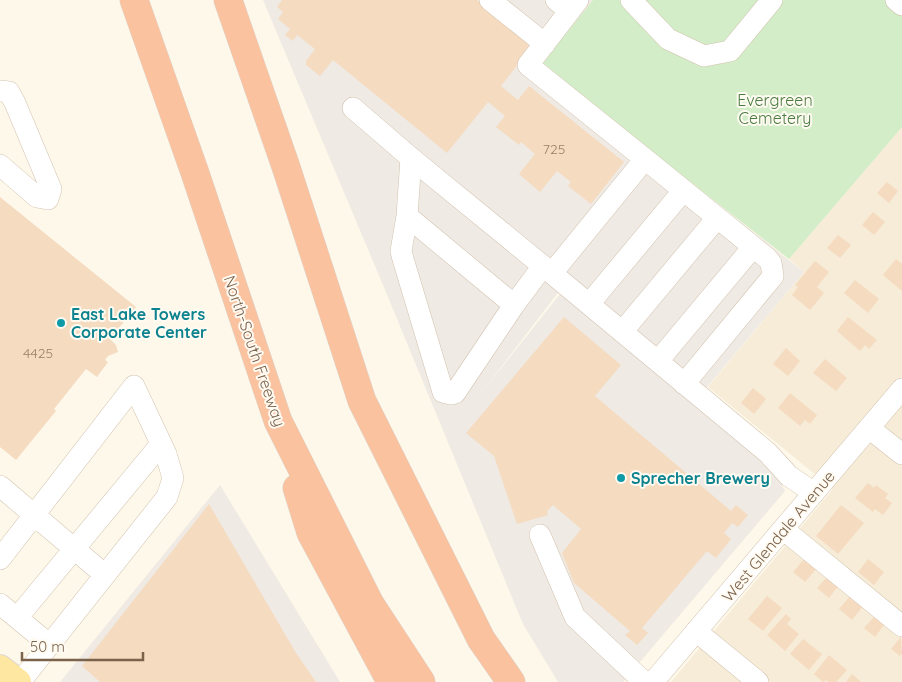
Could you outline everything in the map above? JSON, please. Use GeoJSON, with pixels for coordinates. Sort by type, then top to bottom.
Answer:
{"type":"FeatureCollection","features":[{"type":"Feature","properties":{"kind":"highway","name":"North-South Freeway"},"geometry":{"type":"LineString","coordinates":[[134,0],[198,182],[278,421],[370,604],[421,682]]}},
{"type":"Feature","properties":{"kind":"highway"},"geometry":{"type":"LineString","coordinates":[[228,0],[286,167],[362,401],[481,639],[511,682]]}},
{"type":"Feature","properties":{"kind":"highway"},"geometry":{"type":"LineString","coordinates":[[278,421],[311,533],[391,682]]}},
{"type":"Feature","properties":{"kind":"main road"},"geometry":{"type":"LineString","coordinates":[[0,668],[19,682]]}},
{"type":"Feature","properties":{"kind":"street"},"geometry":{"type":"LineString","coordinates":[[490,0],[545,44]]}},
{"type":"Feature","properties":{"kind":"street"},"geometry":{"type":"LineString","coordinates":[[631,0],[668,39],[704,56],[730,51],[772,0]]}},
{"type":"Feature","properties":{"kind":"street"},"geometry":{"type":"LineString","coordinates":[[896,0],[902,5]]}},
{"type":"Feature","properties":{"kind":"street"},"geometry":{"type":"LineString","coordinates":[[568,4],[545,44],[528,65],[771,262],[773,276],[684,384]]}},
{"type":"Feature","properties":{"kind":"street"},"geometry":{"type":"LineString","coordinates":[[0,90],[9,92],[15,104],[50,189],[48,199],[37,197],[0,165]]}},
{"type":"Feature","properties":{"kind":"street"},"geometry":{"type":"LineString","coordinates":[[353,108],[768,453],[789,476],[814,493]]}},
{"type":"Feature","properties":{"kind":"street"},"geometry":{"type":"LineString","coordinates":[[411,158],[407,216],[401,251],[443,392],[451,394],[455,393],[514,305],[645,159]]}},
{"type":"Feature","properties":{"kind":"street"},"geometry":{"type":"LineString","coordinates":[[589,304],[683,190]]}},
{"type":"Feature","properties":{"kind":"street"},"geometry":{"type":"LineString","coordinates":[[407,216],[514,305]]}},
{"type":"Feature","properties":{"kind":"street"},"geometry":{"type":"LineString","coordinates":[[622,332],[717,218]]}},
{"type":"Feature","properties":{"kind":"street"},"geometry":{"type":"LineString","coordinates":[[658,362],[753,247]]}},
{"type":"Feature","properties":{"kind":"street"},"geometry":{"type":"LineString","coordinates":[[1,555],[134,386],[161,444],[173,478],[167,496],[19,682]]}},
{"type":"Feature","properties":{"kind":"street","name":"West Glendale Avenue"},"geometry":{"type":"LineString","coordinates":[[653,682],[902,389]]}},
{"type":"Feature","properties":{"kind":"street"},"geometry":{"type":"LineString","coordinates":[[870,428],[902,454]]}},
{"type":"Feature","properties":{"kind":"street"},"geometry":{"type":"LineString","coordinates":[[18,618],[161,444]]}},
{"type":"Feature","properties":{"kind":"street"},"geometry":{"type":"LineString","coordinates":[[0,486],[105,575]]}},
{"type":"Feature","properties":{"kind":"street"},"geometry":{"type":"LineString","coordinates":[[783,529],[902,626]]}},
{"type":"Feature","properties":{"kind":"street"},"geometry":{"type":"LineString","coordinates":[[540,535],[576,617],[644,682]]}},
{"type":"Feature","properties":{"kind":"street"},"geometry":{"type":"LineString","coordinates":[[0,604],[50,645]]}},
{"type":"Feature","properties":{"kind":"street"},"geometry":{"type":"LineString","coordinates":[[696,631],[758,682]]}},
{"type":"Feature","properties":{"kind":"shaded area"},"geometry":{"type":"Polygon","coordinates":[[[263,0],[593,0],[542,65],[804,272],[703,392],[570,277],[479,396],[560,294],[772,466],[785,491],[623,682],[558,682],[523,624],[263,0]]]}},
{"type":"Feature","properties":{"kind":"shaded area"},"geometry":{"type":"Polygon","coordinates":[[[902,127],[902,682],[671,682],[833,489],[708,387],[804,272],[789,259],[902,127]]]}},
{"type":"Feature","properties":{"kind":"shaded area"},"geometry":{"type":"Polygon","coordinates":[[[220,485],[340,682],[60,682],[220,485]]]}},
{"type":"Feature","properties":{"kind":"green space","name":"Evergreen Cemetery"},"geometry":{"type":"Polygon","coordinates":[[[593,0],[902,0],[902,127],[789,259],[541,65],[593,0]]]}},
{"type":"Feature","properties":{"kind":"building"},"geometry":{"type":"Polygon","coordinates":[[[282,0],[477,0],[533,45],[501,86],[518,100],[529,86],[624,162],[591,204],[568,186],[571,182],[557,171],[540,192],[519,174],[535,154],[521,142],[519,145],[496,127],[505,116],[488,102],[447,153],[333,60],[320,76],[306,65],[306,61],[315,49],[297,35],[293,41],[285,35],[290,29],[278,19],[283,12],[277,7],[282,0]]]}},
{"type":"Feature","properties":{"kind":"building"},"geometry":{"type":"Polygon","coordinates":[[[887,182],[898,191],[889,203],[877,193],[887,182]]]}},
{"type":"Feature","properties":{"kind":"building","name":"East Lake Towers Corporate Center"},"geometry":{"type":"Polygon","coordinates":[[[0,197],[136,307],[110,339],[116,345],[118,352],[108,356],[105,360],[108,362],[97,377],[86,369],[54,409],[56,411],[16,460],[0,447],[0,197]]]}},
{"type":"Feature","properties":{"kind":"building"},"geometry":{"type":"Polygon","coordinates":[[[873,212],[885,222],[874,235],[862,225],[873,212]]]}},
{"type":"Feature","properties":{"kind":"building"},"geometry":{"type":"Polygon","coordinates":[[[838,235],[851,245],[840,258],[827,248],[838,235]]]}},
{"type":"Feature","properties":{"kind":"building"},"geometry":{"type":"Polygon","coordinates":[[[896,259],[902,264],[902,291],[883,275],[896,259]]]}},
{"type":"Feature","properties":{"kind":"building"},"geometry":{"type":"Polygon","coordinates":[[[815,261],[829,272],[817,287],[824,293],[810,310],[792,295],[798,287],[795,285],[815,261]]]}},
{"type":"Feature","properties":{"kind":"building"},"geometry":{"type":"Polygon","coordinates":[[[855,280],[879,299],[868,313],[844,293],[855,280]]]}},
{"type":"Feature","properties":{"kind":"building"},"geometry":{"type":"Polygon","coordinates":[[[564,317],[621,365],[595,396],[731,511],[736,505],[748,515],[738,527],[732,523],[724,533],[731,539],[716,558],[707,551],[642,628],[648,633],[637,645],[625,635],[630,631],[574,583],[562,553],[581,529],[553,505],[547,511],[548,515],[517,524],[494,456],[466,433],[564,317]]]}},
{"type":"Feature","properties":{"kind":"building"},"geometry":{"type":"Polygon","coordinates":[[[848,317],[877,340],[869,349],[865,345],[860,351],[837,331],[848,317]]]}},
{"type":"Feature","properties":{"kind":"building"},"geometry":{"type":"Polygon","coordinates":[[[786,348],[800,361],[788,376],[773,364],[786,348]]]}},
{"type":"Feature","properties":{"kind":"building"},"geometry":{"type":"Polygon","coordinates":[[[825,359],[847,378],[836,391],[813,373],[825,359]]]}},
{"type":"Feature","properties":{"kind":"building"},"geometry":{"type":"Polygon","coordinates":[[[753,388],[766,399],[754,414],[741,403],[753,388]]]}},
{"type":"Feature","properties":{"kind":"building"},"geometry":{"type":"Polygon","coordinates":[[[790,393],[817,415],[810,424],[805,420],[800,426],[778,408],[790,393]]]}},
{"type":"Feature","properties":{"kind":"building"},"geometry":{"type":"Polygon","coordinates":[[[868,483],[874,488],[876,485],[888,494],[885,498],[892,503],[883,515],[875,509],[873,512],[855,498],[868,483]]]}},
{"type":"Feature","properties":{"kind":"building"},"geometry":{"type":"Polygon","coordinates":[[[209,504],[296,653],[316,682],[100,682],[82,666],[209,504]]]}},
{"type":"Feature","properties":{"kind":"building"},"geometry":{"type":"Polygon","coordinates":[[[841,505],[864,523],[838,554],[816,536],[841,505]]]}},
{"type":"Feature","properties":{"kind":"building"},"geometry":{"type":"Polygon","coordinates":[[[805,558],[817,568],[805,582],[793,572],[805,558]]]}},
{"type":"Feature","properties":{"kind":"building"},"geometry":{"type":"Polygon","coordinates":[[[868,559],[884,572],[874,585],[858,572],[868,559]]]}},
{"type":"Feature","properties":{"kind":"building"},"geometry":{"type":"Polygon","coordinates":[[[828,576],[839,585],[829,598],[817,588],[828,576]]]}},
{"type":"Feature","properties":{"kind":"building"},"geometry":{"type":"Polygon","coordinates":[[[851,595],[864,605],[852,620],[839,609],[851,595]]]}},
{"type":"Feature","properties":{"kind":"building"},"geometry":{"type":"Polygon","coordinates":[[[767,596],[782,608],[763,631],[748,619],[767,596]]]}},
{"type":"Feature","properties":{"kind":"building"},"geometry":{"type":"Polygon","coordinates":[[[786,614],[791,619],[787,624],[799,634],[785,651],[767,635],[786,614]]]}},
{"type":"Feature","properties":{"kind":"building"},"geometry":{"type":"Polygon","coordinates":[[[874,617],[884,625],[875,637],[864,628],[874,617]]]}},
{"type":"Feature","properties":{"kind":"building"},"geometry":{"type":"Polygon","coordinates":[[[901,637],[902,653],[900,656],[891,649],[901,637]]]}},
{"type":"Feature","properties":{"kind":"building"},"geometry":{"type":"Polygon","coordinates":[[[803,639],[822,654],[809,670],[790,654],[803,639]]]}},
{"type":"Feature","properties":{"kind":"building"},"geometry":{"type":"Polygon","coordinates":[[[829,655],[847,670],[836,682],[828,682],[826,680],[823,682],[814,674],[829,655]]]}},
{"type":"Feature","properties":{"kind":"building"},"geometry":{"type":"Polygon","coordinates":[[[852,674],[861,682],[846,682],[852,674]]]}},
{"type":"Feature","properties":{"kind":"place","name":"East Lake Towers Corporate Center"},"geometry":{"type":"Point","coordinates":[61,323]}},
{"type":"Feature","properties":{"kind":"place","name":"Sprecher Brewery"},"geometry":{"type":"Point","coordinates":[621,478]}}]}
